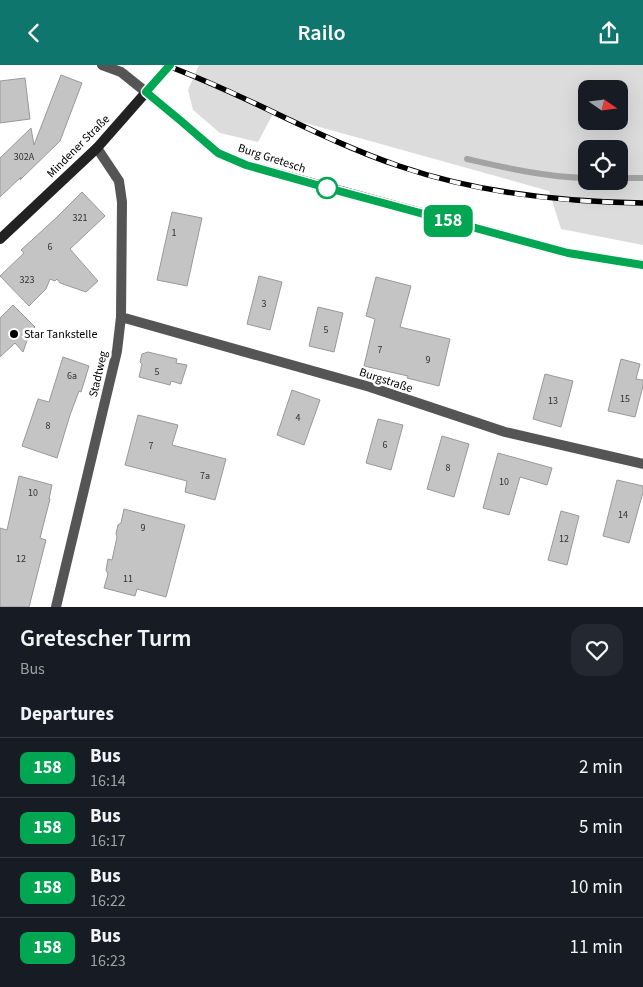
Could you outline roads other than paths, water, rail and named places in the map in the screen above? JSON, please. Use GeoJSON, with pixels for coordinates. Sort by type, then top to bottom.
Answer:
{"type":"FeatureCollection","features":[{"type":"Feature","properties":{"kind":"street"},"geometry":{"type":"LineString","coordinates":[[102,65],[121,72],[146,92]]}},
{"type":"Feature","properties":{"kind":"street","name":"Mindener Straße"},"geometry":{"type":"LineString","coordinates":[[0,239],[97,148],[170,65]]}},
{"type":"Feature","properties":{"kind":"street","name":"Burg Gretesch"},"geometry":{"type":"LineString","coordinates":[[146,92],[218,153],[246,165],[568,253],[643,265]]}},
{"type":"Feature","properties":{"kind":"street","name":"Stadtweg"},"geometry":{"type":"LineString","coordinates":[[56,607],[117,351],[121,317],[122,202],[119,181],[97,148]]}},
{"type":"Feature","properties":{"kind":"street","name":"Burgstraße"},"geometry":{"type":"LineString","coordinates":[[121,317],[370,387],[505,432],[643,464]]}},
{"type":"Feature","properties":{"kind":"waterway"},"geometry":{"type":"LineString","coordinates":[[467,159],[541,174],[578,177]]}},
{"type":"Feature","properties":{"kind":"waterway"},"geometry":{"type":"LineString","coordinates":[[628,178],[643,178]]}},
{"type":"Feature","properties":{"kind":"railway"},"geometry":{"type":"LineString","coordinates":[[165,65],[224,89],[340,143],[399,166],[429,175],[489,189],[550,198],[643,203]]}},
{"type":"Feature","properties":{"kind":"place","name":"Star Tankstelle"},"geometry":{"type":"Point","coordinates":[14,334]}}]}
